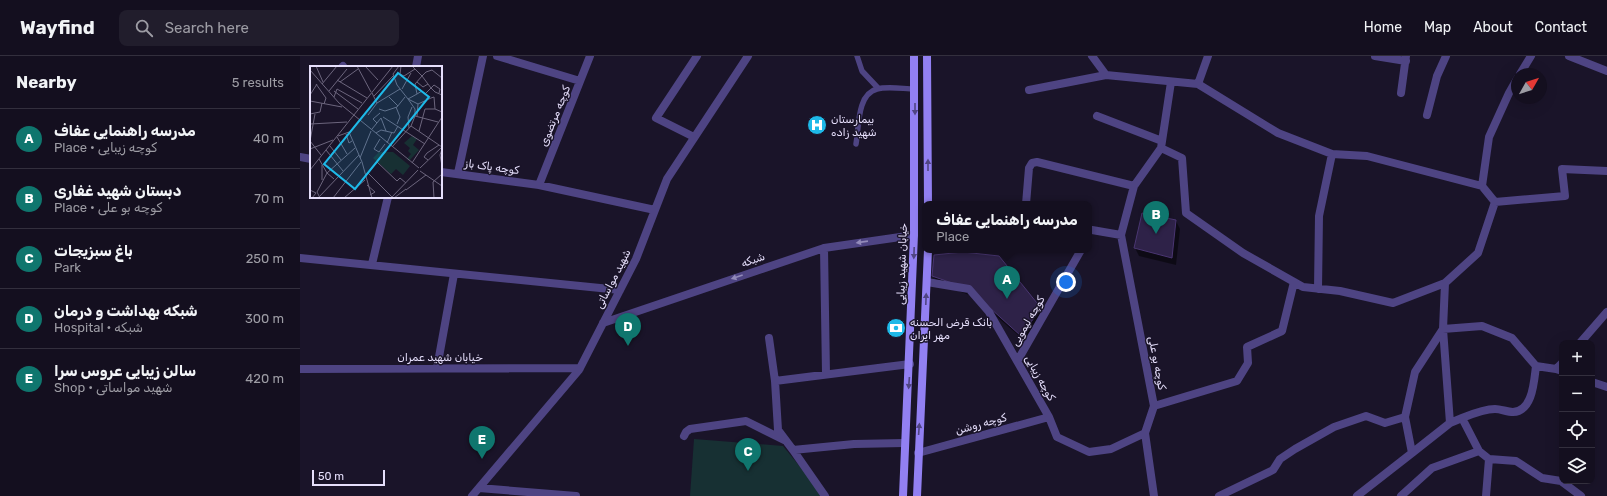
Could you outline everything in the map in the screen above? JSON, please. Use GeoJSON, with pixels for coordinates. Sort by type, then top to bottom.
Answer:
{"type":"FeatureCollection","features":[{"type":"Feature","properties":{"kind":"main road","name":"خیابان شهید زیبایی"},"geometry":{"type":"LineString","coordinates":[[903,496],[904,443],[910,364],[914,235],[914,56]]}},
{"type":"Feature","properties":{"kind":"main road"},"geometry":{"type":"LineString","coordinates":[[927,56],[928,201]]}},
{"type":"Feature","properties":{"kind":"main road"},"geometry":{"type":"LineString","coordinates":[[917,496],[928,253]]}},
{"type":"Feature","properties":{"kind":"street"},"geometry":{"type":"LineString","coordinates":[[416,66],[418,56]]}},
{"type":"Feature","properties":{"kind":"street"},"geometry":{"type":"LineString","coordinates":[[458,173],[483,56]]}},
{"type":"Feature","properties":{"kind":"street"},"geometry":{"type":"LineString","coordinates":[[496,56],[580,81]]}},
{"type":"Feature","properties":{"kind":"street","name":"کوچه مرتضوی"},"geometry":{"type":"LineString","coordinates":[[539,185],[590,56]]}},
{"type":"Feature","properties":{"kind":"street"},"geometry":{"type":"LineString","coordinates":[[694,137],[656,118],[697,56]]}},
{"type":"Feature","properties":{"kind":"street","name":"شهید مواساتی"},"geometry":{"type":"LineString","coordinates":[[472,496],[580,368],[636,259],[667,179],[748,56]]}},
{"type":"Feature","properties":{"kind":"street"},"geometry":{"type":"LineString","coordinates":[[1092,56],[1106,74]]}},
{"type":"Feature","properties":{"kind":"street"},"geometry":{"type":"LineString","coordinates":[[1198,84],[1208,56]]}},
{"type":"Feature","properties":{"kind":"street"},"geometry":{"type":"LineString","coordinates":[[1374,56],[1406,59],[1401,93]]}},
{"type":"Feature","properties":{"kind":"street"},"geometry":{"type":"LineString","coordinates":[[1427,115],[1436,76],[1446,56]]}},
{"type":"Feature","properties":{"kind":"street"},"geometry":{"type":"LineString","coordinates":[[1524,68],[1531,56]]}},
{"type":"Feature","properties":{"kind":"street"},"geometry":{"type":"LineString","coordinates":[[1569,56],[1607,71]]}},
{"type":"Feature","properties":{"kind":"street"},"geometry":{"type":"LineString","coordinates":[[1029,90],[1106,74],[1198,84],[1278,133],[1332,154],[1367,156],[1482,186],[1495,202]]}},
{"type":"Feature","properties":{"kind":"street"},"geometry":{"type":"LineString","coordinates":[[1092,232],[1121,235],[1134,186],[1162,145],[1171,82]]}},
{"type":"Feature","properties":{"kind":"street"},"geometry":{"type":"LineString","coordinates":[[1482,186],[1489,137],[1511,90]]}},
{"type":"Feature","properties":{"kind":"street"},"geometry":{"type":"LineString","coordinates":[[1097,116],[1162,145],[1182,158],[1186,213],[1243,253],[1302,287],[1340,291],[1393,304],[1445,284],[1478,253],[1495,202]]}},
{"type":"Feature","properties":{"kind":"street"},"geometry":{"type":"LineString","coordinates":[[1318,289],[1319,216],[1332,154]]}},
{"type":"Feature","properties":{"kind":"street"},"geometry":{"type":"LineString","coordinates":[[300,157],[310,159]]}},
{"type":"Feature","properties":{"kind":"street"},"geometry":{"type":"LineString","coordinates":[[1026,201],[1029,168],[1032,163],[1037,162],[1134,186]]}},
{"type":"Feature","properties":{"kind":"street"},"geometry":{"type":"LineString","coordinates":[[1495,202],[1565,196],[1562,169],[1607,172]]}},
{"type":"Feature","properties":{"kind":"street","name":"کوچه پاک باز"},"geometry":{"type":"LineString","coordinates":[[442,172],[539,185],[655,210]]}},
{"type":"Feature","properties":{"kind":"street"},"geometry":{"type":"LineString","coordinates":[[372,264],[388,198]]}},
{"type":"Feature","properties":{"kind":"street","name":"شبکه"},"geometry":{"type":"LineString","coordinates":[[603,323],[824,248],[914,235]]}},
{"type":"Feature","properties":{"kind":"street","name":"کوچه بو علی"},"geometry":{"type":"LineString","coordinates":[[1121,235],[1154,406],[1146,433],[1154,496]]}},
{"type":"Feature","properties":{"kind":"street"},"geometry":{"type":"LineString","coordinates":[[824,248],[826,374]]}},
{"type":"Feature","properties":{"kind":"street","name":"کوچه لیمویی"},"geometry":{"type":"LineString","coordinates":[[1018,360],[1079,253]]}},
{"type":"Feature","properties":{"kind":"street"},"geometry":{"type":"LineString","coordinates":[[300,258],[620,290]]}},
{"type":"Feature","properties":{"kind":"street"},"geometry":{"type":"LineString","coordinates":[[438,368],[454,274]]}},
{"type":"Feature","properties":{"kind":"street","name":"کوچه زیبایی"},"geometry":{"type":"LineString","coordinates":[[927,282],[969,289],[989,312],[1018,360],[1049,417],[1058,437],[1089,452],[1110,450],[1146,433]]}},
{"type":"Feature","properties":{"kind":"street"},"geometry":{"type":"LineString","coordinates":[[1154,406],[1237,381],[1248,364],[1246,347],[1282,331],[1294,282]]}},
{"type":"Feature","properties":{"kind":"street"},"geometry":{"type":"LineString","coordinates":[[1445,284],[1443,329],[1450,423]]}},
{"type":"Feature","properties":{"kind":"street"},"geometry":{"type":"LineString","coordinates":[[1583,340],[1607,312]]}},
{"type":"Feature","properties":{"kind":"street"},"geometry":{"type":"LineString","coordinates":[[1443,329],[1482,326],[1512,338],[1536,366],[1559,370]]}},
{"type":"Feature","properties":{"kind":"street"},"geometry":{"type":"LineString","coordinates":[[1412,453],[1404,417],[1415,372],[1443,329]]}},
{"type":"Feature","properties":{"kind":"street"},"geometry":{"type":"LineString","coordinates":[[769,338],[775,381],[778,430],[825,496]]}},
{"type":"Feature","properties":{"kind":"street"},"geometry":{"type":"LineString","coordinates":[[775,381],[910,364]]}},
{"type":"Feature","properties":{"kind":"street"},"geometry":{"type":"LineString","coordinates":[[1357,496],[1450,423],[1462,418],[1495,409],[1512,412],[1521,411],[1528,404],[1534,386],[1536,366]]}},
{"type":"Feature","properties":{"kind":"street","name":"خیابان شهید عمران"},"geometry":{"type":"LineString","coordinates":[[300,369],[580,368]]}},
{"type":"Feature","properties":{"kind":"street"},"geometry":{"type":"LineString","coordinates":[[1595,383],[1607,387]]}},
{"type":"Feature","properties":{"kind":"street"},"geometry":{"type":"LineString","coordinates":[[1219,496],[1273,470],[1280,460],[1295,449],[1334,427],[1366,416],[1385,423],[1404,417]]}},
{"type":"Feature","properties":{"kind":"street","name":"کوچه روشن"},"geometry":{"type":"LineString","coordinates":[[918,453],[1049,417]]}},
{"type":"Feature","properties":{"kind":"street"},"geometry":{"type":"LineString","coordinates":[[1462,418],[1479,451],[1489,460],[1516,461],[1542,478],[1561,481],[1581,496]]}},
{"type":"Feature","properties":{"kind":"street"},"geometry":{"type":"LineString","coordinates":[[684,436],[690,429],[746,421],[785,440]]}},
{"type":"Feature","properties":{"kind":"street"},"geometry":{"type":"LineString","coordinates":[[793,450],[854,444],[904,443]]}},
{"type":"Feature","properties":{"kind":"street"},"geometry":{"type":"LineString","coordinates":[[1401,496],[1432,468],[1479,451]]}},
{"type":"Feature","properties":{"kind":"street"},"geometry":{"type":"LineString","coordinates":[[1486,496],[1489,460]]}},
{"type":"Feature","properties":{"kind":"street"},"geometry":{"type":"LineString","coordinates":[[479,488],[532,495],[576,496]]}},
{"type":"Feature","properties":{"kind":"lane"},"geometry":{"type":"LineString","coordinates":[[857,56],[862,71],[878,88]]}},
{"type":"Feature","properties":{"kind":"lane"},"geometry":{"type":"LineString","coordinates":[[856,144],[863,101],[869,92],[878,88],[915,89]]}},
{"type":"Feature","properties":{"kind":"green space"},"geometry":{"type":"Polygon","coordinates":[[[694,439],[783,446],[824,496],[690,496],[694,439]]]}},
{"type":"Feature","properties":{"kind":"building"},"geometry":{"type":"Polygon","coordinates":[[[1142,213],[1176,220],[1172,258],[1134,248],[1142,213]]]}},
{"type":"Feature","properties":{"kind":"building"},"geometry":{"type":"Polygon","coordinates":[[[972,253],[999,256],[1041,308],[1021,336],[969,289],[932,276],[934,255],[972,253]]]}},
{"type":"Feature","properties":{"kind":"place","name":"بیمارستان شهید زاده"},"geometry":{"type":"Point","coordinates":[817,125]}},
{"type":"Feature","properties":{"kind":"place","name":"دبستان شهید غفاری"},"geometry":{"type":"Point","coordinates":[1156,234]}},
{"type":"Feature","properties":{"kind":"place","name":"مدرسه راهنمایی عفاف"},"geometry":{"type":"Point","coordinates":[1007,299]}},
{"type":"Feature","properties":{"kind":"place","name":"بانک قرض الحسنه مهر ایران"},"geometry":{"type":"Point","coordinates":[896,328]}},
{"type":"Feature","properties":{"kind":"place","name":"شبکه بهداشت و درمان"},"geometry":{"type":"Point","coordinates":[628,346]}},
{"type":"Feature","properties":{"kind":"place","name":"سالن زیبایی عروس سرا"},"geometry":{"type":"Point","coordinates":[482,459]}},
{"type":"Feature","properties":{"kind":"place","name":"باغ سبزیجات"},"geometry":{"type":"Point","coordinates":[748,471]}}]}
